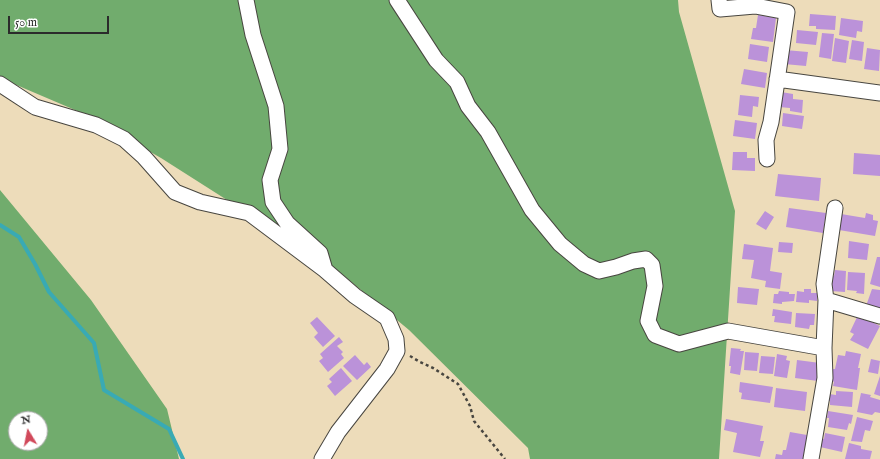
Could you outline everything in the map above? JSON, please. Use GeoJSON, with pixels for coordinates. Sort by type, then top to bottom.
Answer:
{"type":"FeatureCollection","features":[{"type":"Feature","properties":{"kind":"street"},"geometry":{"type":"LineString","coordinates":[[246,0],[253,35],[276,106],[280,149],[270,180],[273,202],[287,223],[320,253],[325,270]]}},
{"type":"Feature","properties":{"kind":"street"},"geometry":{"type":"LineString","coordinates":[[397,0],[436,60],[457,82],[468,106],[488,132],[532,210],[560,244],[584,264],[599,270],[646,259],[652,265],[656,286],[648,321],[655,334],[679,344],[728,332],[824,348]]}},
{"type":"Feature","properties":{"kind":"street"},"geometry":{"type":"LineString","coordinates":[[719,0],[720,9],[755,6],[787,12],[772,122],[766,140],[767,159]]}},
{"type":"Feature","properties":{"kind":"street"},"geometry":{"type":"LineString","coordinates":[[777,79],[880,93]]}},
{"type":"Feature","properties":{"kind":"street"},"geometry":{"type":"LineString","coordinates":[[0,84],[36,107],[96,125],[124,139],[144,157],[175,192],[200,202],[249,213],[325,270],[354,296],[387,318],[396,339],[398,352],[387,369],[338,432],[322,459]]}},
{"type":"Feature","properties":{"kind":"street"},"geometry":{"type":"LineString","coordinates":[[811,459],[825,378],[824,348],[826,300],[824,284],[835,208]]}},
{"type":"Feature","properties":{"kind":"street"},"geometry":{"type":"LineString","coordinates":[[826,300],[880,316]]}},
{"type":"Feature","properties":{"kind":"path"},"geometry":{"type":"LineString","coordinates":[[398,352],[405,353],[458,384],[470,406],[474,421],[505,459]]}},
{"type":"Feature","properties":{"kind":"green space"},"geometry":{"type":"Polygon","coordinates":[[[0,0],[678,0],[679,12],[735,211],[719,459],[530,459],[528,448],[409,330],[337,270],[161,158],[82,113],[0,78],[0,0]]]}},
{"type":"Feature","properties":{"kind":"green space"},"geometry":{"type":"Polygon","coordinates":[[[0,190],[91,300],[167,409],[179,459],[0,459],[0,190]]]}},
{"type":"Feature","properties":{"kind":"building"},"geometry":{"type":"Polygon","coordinates":[[[810,14],[836,16],[835,30],[816,29],[816,26],[809,26],[810,14]]]}},
{"type":"Feature","properties":{"kind":"building"},"geometry":{"type":"Polygon","coordinates":[[[758,15],[776,18],[773,42],[751,39],[753,28],[756,28],[758,15]]]}},
{"type":"Feature","properties":{"kind":"building"},"geometry":{"type":"Polygon","coordinates":[[[841,18],[863,21],[862,32],[857,31],[856,38],[839,35],[841,18]]]}},
{"type":"Feature","properties":{"kind":"building"},"geometry":{"type":"Polygon","coordinates":[[[797,30],[818,32],[816,45],[796,43],[797,30]]]}},
{"type":"Feature","properties":{"kind":"building"},"geometry":{"type":"Polygon","coordinates":[[[822,33],[834,34],[831,59],[819,57],[822,33]]]}},
{"type":"Feature","properties":{"kind":"building"},"geometry":{"type":"Polygon","coordinates":[[[835,38],[849,41],[846,63],[832,61],[835,38]]]}},
{"type":"Feature","properties":{"kind":"building"},"geometry":{"type":"Polygon","coordinates":[[[852,40],[864,42],[862,61],[849,59],[852,40]]]}},
{"type":"Feature","properties":{"kind":"building"},"geometry":{"type":"Polygon","coordinates":[[[750,44],[769,47],[767,62],[748,59],[750,44]]]}},
{"type":"Feature","properties":{"kind":"building"},"geometry":{"type":"Polygon","coordinates":[[[867,48],[880,50],[879,71],[864,69],[867,48]]]}},
{"type":"Feature","properties":{"kind":"building"},"geometry":{"type":"Polygon","coordinates":[[[785,50],[808,52],[806,66],[784,64],[785,50]]]}},
{"type":"Feature","properties":{"kind":"building"},"geometry":{"type":"Polygon","coordinates":[[[744,69],[767,73],[765,88],[741,84],[744,69]]]}},
{"type":"Feature","properties":{"kind":"building"},"geometry":{"type":"Polygon","coordinates":[[[781,92],[793,94],[793,99],[803,100],[802,113],[790,111],[790,108],[779,107],[781,92]]]}},
{"type":"Feature","properties":{"kind":"building"},"geometry":{"type":"Polygon","coordinates":[[[740,95],[759,97],[758,107],[753,106],[752,117],[738,115],[740,95]]]}},
{"type":"Feature","properties":{"kind":"building"},"geometry":{"type":"Polygon","coordinates":[[[783,113],[804,116],[802,129],[782,126],[783,113]]]}},
{"type":"Feature","properties":{"kind":"building"},"geometry":{"type":"Polygon","coordinates":[[[735,120],[757,123],[755,139],[733,136],[735,120]]]}},
{"type":"Feature","properties":{"kind":"building"},"geometry":{"type":"Polygon","coordinates":[[[733,152],[747,152],[747,158],[755,158],[755,171],[732,170],[733,152]]]}},
{"type":"Feature","properties":{"kind":"building"},"geometry":{"type":"Polygon","coordinates":[[[854,153],[880,155],[880,176],[853,174],[854,153]]]}},
{"type":"Feature","properties":{"kind":"building"},"geometry":{"type":"Polygon","coordinates":[[[778,174],[821,178],[819,201],[775,196],[778,174]]]}},
{"type":"Feature","properties":{"kind":"building"},"geometry":{"type":"Polygon","coordinates":[[[789,208],[826,213],[823,233],[786,227],[789,208]]]}},
{"type":"Feature","properties":{"kind":"building"},"geometry":{"type":"Polygon","coordinates":[[[765,211],[774,217],[766,230],[756,224],[765,211]]]}},
{"type":"Feature","properties":{"kind":"building"},"geometry":{"type":"Polygon","coordinates":[[[866,213],[873,215],[873,220],[878,221],[875,236],[839,230],[841,214],[865,218],[866,213]]]}},
{"type":"Feature","properties":{"kind":"building"},"geometry":{"type":"Polygon","coordinates":[[[849,241],[869,244],[867,260],[848,258],[849,241]]]}},
{"type":"Feature","properties":{"kind":"building"},"geometry":{"type":"Polygon","coordinates":[[[779,242],[793,243],[792,253],[778,252],[779,242]]]}},
{"type":"Feature","properties":{"kind":"building"},"geometry":{"type":"Polygon","coordinates":[[[744,244],[773,248],[770,271],[782,273],[780,289],[765,287],[766,281],[751,278],[754,260],[742,259],[744,244]]]}},
{"type":"Feature","properties":{"kind":"building"},"geometry":{"type":"Polygon","coordinates":[[[877,257],[880,257],[880,287],[870,284],[877,257]]]}},
{"type":"Feature","properties":{"kind":"building"},"geometry":{"type":"Polygon","coordinates":[[[835,270],[846,271],[845,292],[830,291],[831,276],[834,276],[835,270]]]}},
{"type":"Feature","properties":{"kind":"building"},"geometry":{"type":"Polygon","coordinates":[[[848,272],[865,273],[864,294],[856,293],[857,291],[847,290],[848,272]]]}},
{"type":"Feature","properties":{"kind":"building"},"geometry":{"type":"Polygon","coordinates":[[[738,287],[759,289],[757,305],[737,303],[738,287]]]}},
{"type":"Feature","properties":{"kind":"building"},"geometry":{"type":"Polygon","coordinates":[[[804,289],[811,289],[811,293],[817,293],[817,301],[809,300],[809,303],[796,302],[797,291],[804,292],[804,289]]]}},
{"type":"Feature","properties":{"kind":"building"},"geometry":{"type":"Polygon","coordinates":[[[872,289],[880,290],[880,310],[866,306],[872,289]]]}},
{"type":"Feature","properties":{"kind":"building"},"geometry":{"type":"Polygon","coordinates":[[[779,291],[795,294],[794,301],[782,302],[782,304],[773,303],[774,294],[778,294],[779,291]]]}},
{"type":"Feature","properties":{"kind":"building"},"geometry":{"type":"Polygon","coordinates":[[[773,309],[792,312],[791,324],[774,322],[775,316],[772,316],[773,309]]]}},
{"type":"Feature","properties":{"kind":"building"},"geometry":{"type":"Polygon","coordinates":[[[796,313],[815,314],[814,325],[810,325],[809,329],[795,327],[796,313]]]}},
{"type":"Feature","properties":{"kind":"building"},"geometry":{"type":"Polygon","coordinates":[[[858,315],[880,326],[868,349],[850,340],[854,334],[850,332],[858,315]]]}},
{"type":"Feature","properties":{"kind":"building"},"geometry":{"type":"Polygon","coordinates":[[[317,317],[335,336],[323,347],[314,337],[318,333],[310,323],[317,317]]]}},
{"type":"Feature","properties":{"kind":"building"},"geometry":{"type":"Polygon","coordinates":[[[339,337],[343,342],[337,346],[343,352],[341,354],[344,358],[328,372],[319,361],[323,358],[320,354],[339,337]]]}},
{"type":"Feature","properties":{"kind":"building"},"geometry":{"type":"Polygon","coordinates":[[[731,348],[741,349],[740,351],[744,351],[740,375],[730,373],[731,366],[729,366],[731,348]]]}},
{"type":"Feature","properties":{"kind":"building"},"geometry":{"type":"Polygon","coordinates":[[[846,351],[861,354],[858,368],[860,368],[857,390],[833,386],[834,382],[831,380],[838,355],[845,356],[846,351]]]}},
{"type":"Feature","properties":{"kind":"building"},"geometry":{"type":"Polygon","coordinates":[[[745,352],[759,353],[757,371],[744,370],[745,352]]]}},
{"type":"Feature","properties":{"kind":"building"},"geometry":{"type":"Polygon","coordinates":[[[777,354],[787,356],[786,360],[790,361],[787,378],[774,376],[777,354]]]}},
{"type":"Feature","properties":{"kind":"building"},"geometry":{"type":"Polygon","coordinates":[[[355,355],[364,365],[367,362],[371,367],[357,380],[343,366],[355,355]]]}},
{"type":"Feature","properties":{"kind":"building"},"geometry":{"type":"Polygon","coordinates":[[[761,356],[775,357],[773,374],[759,373],[761,356]]]}},
{"type":"Feature","properties":{"kind":"building"},"geometry":{"type":"Polygon","coordinates":[[[871,359],[880,361],[878,374],[868,372],[871,359]]]}},
{"type":"Feature","properties":{"kind":"building"},"geometry":{"type":"Polygon","coordinates":[[[797,360],[820,363],[818,381],[795,378],[797,360]]]}},
{"type":"Feature","properties":{"kind":"building"},"geometry":{"type":"Polygon","coordinates":[[[341,368],[352,381],[335,396],[327,386],[332,382],[329,379],[341,368]]]}},
{"type":"Feature","properties":{"kind":"building"},"geometry":{"type":"Polygon","coordinates":[[[880,376],[880,396],[874,394],[880,376]]]}},
{"type":"Feature","properties":{"kind":"building"},"geometry":{"type":"Polygon","coordinates":[[[740,382],[773,387],[770,403],[741,399],[742,393],[739,392],[740,382]]]}},
{"type":"Feature","properties":{"kind":"building"},"geometry":{"type":"Polygon","coordinates":[[[776,388],[807,392],[805,411],[774,407],[776,388]]]}},
{"type":"Feature","properties":{"kind":"building"},"geometry":{"type":"Polygon","coordinates":[[[836,391],[853,392],[852,407],[830,405],[830,401],[828,401],[829,394],[836,395],[836,391]]]}},
{"type":"Feature","properties":{"kind":"building"},"geometry":{"type":"Polygon","coordinates":[[[861,393],[871,395],[870,397],[880,400],[880,413],[875,412],[872,415],[857,412],[861,393]]]}},
{"type":"Feature","properties":{"kind":"building"},"geometry":{"type":"Polygon","coordinates":[[[828,411],[853,415],[851,424],[849,423],[847,430],[828,427],[828,411]]]}},
{"type":"Feature","properties":{"kind":"building"},"geometry":{"type":"Polygon","coordinates":[[[857,417],[873,421],[870,431],[865,430],[862,442],[851,441],[857,417]]]}},
{"type":"Feature","properties":{"kind":"building"},"geometry":{"type":"Polygon","coordinates":[[[726,419],[763,426],[760,441],[764,441],[760,457],[733,452],[737,433],[724,430],[726,419]]]}},
{"type":"Feature","properties":{"kind":"building"},"geometry":{"type":"Polygon","coordinates":[[[790,432],[807,435],[803,459],[775,459],[776,454],[782,455],[783,450],[786,450],[790,432]]]}},
{"type":"Feature","properties":{"kind":"building"},"geometry":{"type":"Polygon","coordinates":[[[825,433],[845,437],[842,452],[820,447],[825,433]]]}},
{"type":"Feature","properties":{"kind":"building"},"geometry":{"type":"Polygon","coordinates":[[[849,443],[861,446],[861,449],[872,451],[870,459],[845,459],[849,443]]]}},
{"type":"Feature","properties":{"kind":"waterway"},"geometry":{"type":"LineString","coordinates":[[0,225],[19,237],[49,292],[94,343],[104,390],[169,429],[183,459]]}}]}
